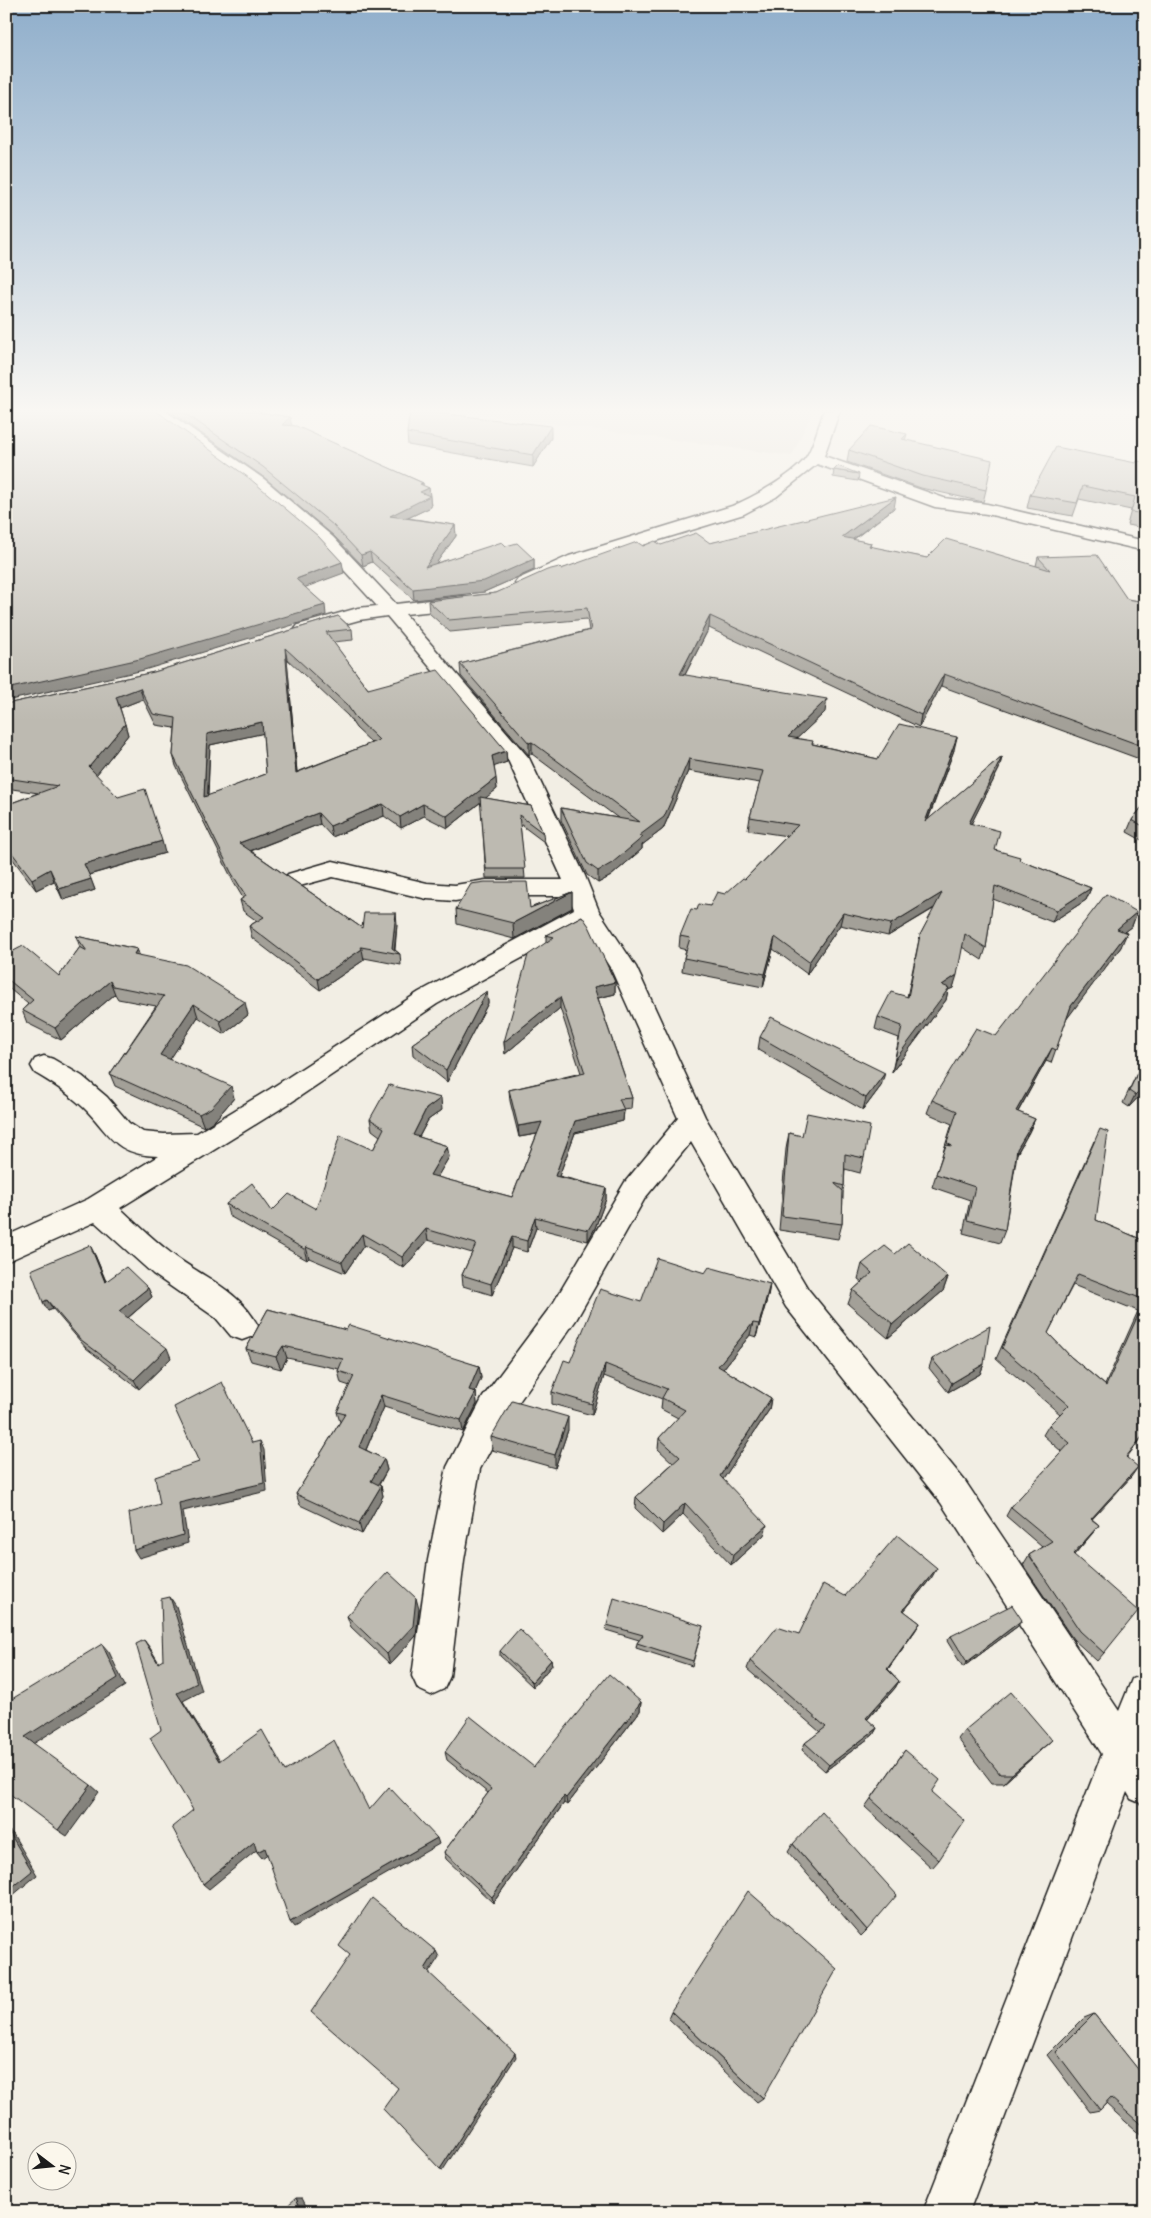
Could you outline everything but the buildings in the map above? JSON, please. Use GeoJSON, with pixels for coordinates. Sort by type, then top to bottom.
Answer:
{"type":"FeatureCollection","features":[{"type":"Feature","properties":{"kind":"street"},"geometry":{"type":"LineString","coordinates":[[294,514],[327,542],[392,611],[518,758],[582,900],[623,966],[693,1120],[797,1298],[954,1492],[1145,1784]]}},
{"type":"Feature","properties":{"kind":"street"},"geometry":{"type":"LineString","coordinates":[[506,591],[574,560],[726,514]]}},
{"type":"Feature","properties":{"kind":"street"},"geometry":{"type":"LineString","coordinates":[[1006,514],[1145,546]]}},
{"type":"Feature","properties":{"kind":"street"},"geometry":{"type":"LineString","coordinates":[[289,634],[358,614],[479,600]]}},
{"type":"Feature","properties":{"kind":"street"},"geometry":{"type":"LineString","coordinates":[[296,879],[333,869],[428,891],[455,893],[486,888],[582,900]]}},
{"type":"Feature","properties":{"kind":"street"},"geometry":{"type":"LineString","coordinates":[[6,1250],[98,1206],[202,1144],[280,1096],[428,998],[582,900]]}},
{"type":"Feature","properties":{"kind":"street"},"geometry":{"type":"LineString","coordinates":[[44,1066],[69,1079],[98,1105],[113,1125],[129,1138],[152,1144],[202,1144]]}},
{"type":"Feature","properties":{"kind":"street"},"geometry":{"type":"LineString","coordinates":[[431,1676],[446,1560],[464,1467],[495,1408],[564,1311],[635,1190],[693,1120]]}},
{"type":"Feature","properties":{"kind":"street"},"geometry":{"type":"LineString","coordinates":[[98,1206],[164,1265],[210,1297],[238,1319],[242,1326]]}},
{"type":"Feature","properties":{"kind":"street"},"geometry":{"type":"LineString","coordinates":[[946,2212],[1145,1692]]}}]}
